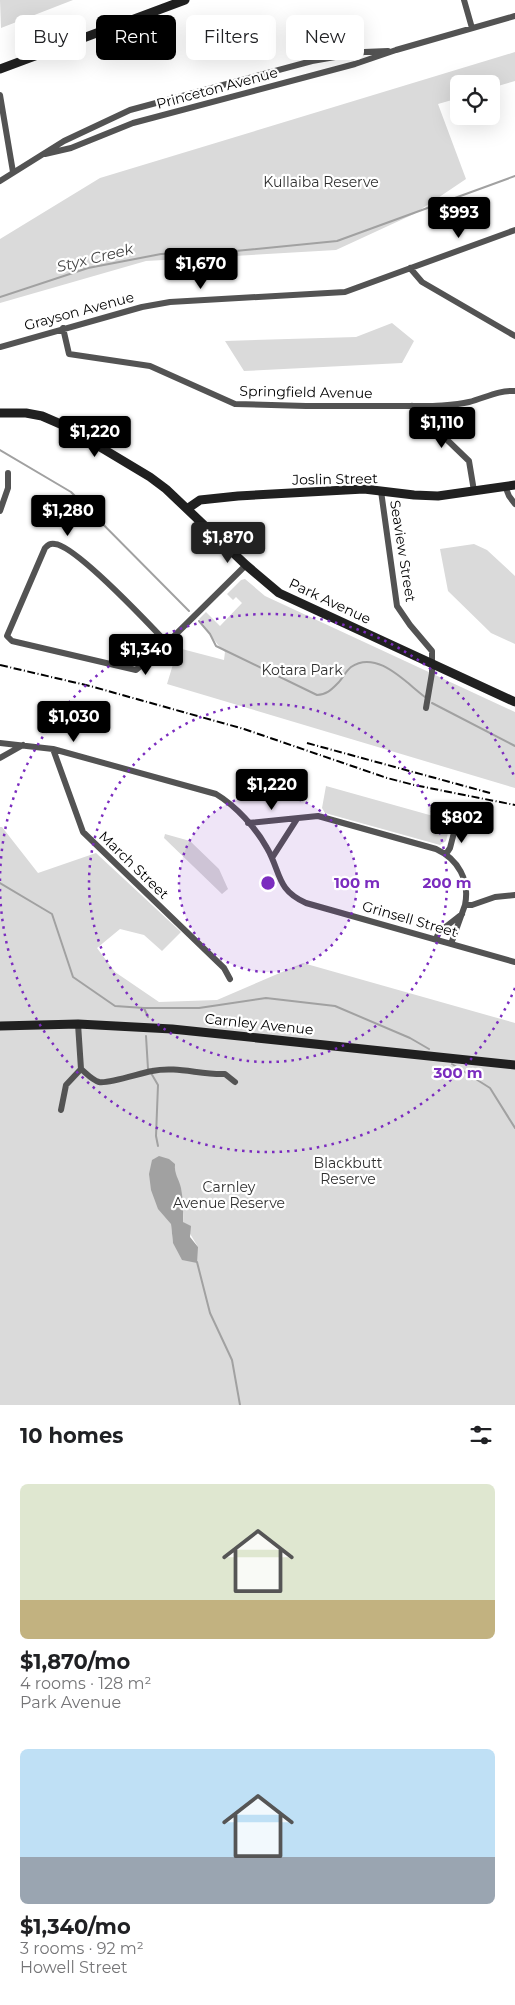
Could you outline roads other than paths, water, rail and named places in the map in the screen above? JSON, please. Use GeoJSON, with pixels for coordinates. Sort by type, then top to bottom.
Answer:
{"type":"FeatureCollection","features":[{"type":"Feature","properties":{"kind":"main road"},"geometry":{"type":"LineString","coordinates":[[0,69],[185,0]]}},
{"type":"Feature","properties":{"kind":"main road","name":"Park Avenue"},"geometry":{"type":"LineString","coordinates":[[0,413],[26,413],[42,416],[65,426],[150,477],[266,583],[286,597],[515,702]]}},
{"type":"Feature","properties":{"kind":"main road","name":"Joslin Street"},"geometry":{"type":"LineString","coordinates":[[187,509],[196,502],[218,498],[364,489],[426,496],[515,486]]}},
{"type":"Feature","properties":{"kind":"main road","name":"Carnley Avenue"},"geometry":{"type":"LineString","coordinates":[[0,1026],[78,1024],[172,1029],[515,1065]]}},
{"type":"Feature","properties":{"kind":"street"},"geometry":{"type":"LineString","coordinates":[[464,0],[472,28]]}},
{"type":"Feature","properties":{"kind":"street","name":"Princeton Avenue"},"geometry":{"type":"LineString","coordinates":[[46,154],[71,148],[133,124],[355,64],[396,50],[515,16]]}},
{"type":"Feature","properties":{"kind":"street","name":"Princeton Avenue"},"geometry":{"type":"LineString","coordinates":[[0,181],[64,141],[130,110],[312,61],[364,52],[396,50]]}},
{"type":"Feature","properties":{"kind":"street"},"geometry":{"type":"LineString","coordinates":[[0,95],[13,172]]}},
{"type":"Feature","properties":{"kind":"street","name":"Grayson Avenue"},"geometry":{"type":"LineString","coordinates":[[0,347],[142,307],[170,302],[345,292],[515,230]]}},
{"type":"Feature","properties":{"kind":"street"},"geometry":{"type":"LineString","coordinates":[[410,268],[422,282],[515,336]]}},
{"type":"Feature","properties":{"kind":"street","name":"Springfield Avenue"},"geometry":{"type":"LineString","coordinates":[[63,328],[69,354],[150,366],[235,404],[306,406],[453,405],[499,392],[515,391]]}},
{"type":"Feature","properties":{"kind":"street"},"geometry":{"type":"LineString","coordinates":[[412,406],[469,461],[474,491]]}},
{"type":"Feature","properties":{"kind":"street"},"geometry":{"type":"LineString","coordinates":[[0,511],[8,488],[8,474]]}},
{"type":"Feature","properties":{"kind":"street"},"geometry":{"type":"LineString","coordinates":[[505,486],[515,504]]}},
{"type":"Feature","properties":{"kind":"street","name":"Seaview Street"},"geometry":{"type":"LineString","coordinates":[[381,491],[397,606],[432,651],[433,664]]}},
{"type":"Feature","properties":{"kind":"street"},"geometry":{"type":"LineString","coordinates":[[167,643],[83,560],[50,540],[7,633],[8,639],[22,644],[136,670],[167,643],[246,565]]}},
{"type":"Feature","properties":{"kind":"street"},"geometry":{"type":"LineString","coordinates":[[426,708],[433,664]]}},
{"type":"Feature","properties":{"kind":"street","name":"Grinsell Street"},"geometry":{"type":"LineString","coordinates":[[0,743],[53,749],[214,793],[248,823],[263,841],[282,884],[290,894],[299,900],[515,962]]}},
{"type":"Feature","properties":{"kind":"street"},"geometry":{"type":"LineString","coordinates":[[0,758],[23,745]]}},
{"type":"Feature","properties":{"kind":"street","name":"March Street"},"geometry":{"type":"LineString","coordinates":[[53,749],[83,832],[224,968],[230,979]]}},
{"type":"Feature","properties":{"kind":"street"},"geometry":{"type":"LineString","coordinates":[[248,823],[313,817],[327,818],[436,849],[446,854],[456,863],[464,878],[466,897],[452,944]]}},
{"type":"Feature","properties":{"kind":"street"},"geometry":{"type":"LineString","coordinates":[[272,858],[297,819]]}},
{"type":"Feature","properties":{"kind":"street"},"geometry":{"type":"LineString","coordinates":[[446,854],[450,848],[456,825]]}},
{"type":"Feature","properties":{"kind":"street"},"geometry":{"type":"LineString","coordinates":[[465,905],[472,905],[495,897],[515,895]]}},
{"type":"Feature","properties":{"kind":"street"},"geometry":{"type":"LineString","coordinates":[[436,939],[439,932],[462,914]]}},
{"type":"Feature","properties":{"kind":"street"},"geometry":{"type":"LineString","coordinates":[[78,1024],[81,1068],[93,1079],[101,1082],[153,1070],[174,1068],[225,1074],[234,1082]]}},
{"type":"Feature","properties":{"kind":"street"},"geometry":{"type":"LineString","coordinates":[[61,1110],[66,1085],[81,1068]]}},
{"type":"Feature","properties":{"kind":"waterway","name":"Styx Creek"},"geometry":{"type":"LineString","coordinates":[[0,297],[88,268],[161,254],[235,251],[337,241],[515,176]]}},
{"type":"Feature","properties":{"kind":"waterway"},"geometry":{"type":"LineString","coordinates":[[0,450],[71,492],[189,611]]}},
{"type":"Feature","properties":{"kind":"waterway"},"geometry":{"type":"LineString","coordinates":[[199,621],[210,634],[216,646],[317,695],[327,693],[332,689],[351,667],[371,662],[391,670],[425,697]]}},
{"type":"Feature","properties":{"kind":"waterway"},"geometry":{"type":"LineString","coordinates":[[432,703],[515,746]]}},
{"type":"Feature","properties":{"kind":"waterway"},"geometry":{"type":"LineString","coordinates":[[0,883],[52,914],[73,977],[115,1006],[199,1008],[266,998],[335,1006],[410,1038],[429,1049]]}},
{"type":"Feature","properties":{"kind":"waterway"},"geometry":{"type":"LineString","coordinates":[[144,1008],[148,1017]]}},
{"type":"Feature","properties":{"kind":"waterway"},"geometry":{"type":"LineString","coordinates":[[146,1036],[148,1069]]}},
{"type":"Feature","properties":{"kind":"waterway"},"geometry":{"type":"LineString","coordinates":[[452,1064],[490,1088],[515,1128]]}},
{"type":"Feature","properties":{"kind":"waterway"},"geometry":{"type":"LineString","coordinates":[[151,1073],[158,1085],[156,1136],[158,1146]]}},
{"type":"Feature","properties":{"kind":"waterway"},"geometry":{"type":"LineString","coordinates":[[197,1262],[210,1313],[232,1360],[240,1405]]}},
{"type":"Feature","properties":{"kind":"railway"},"geometry":{"type":"LineString","coordinates":[[0,665],[90,686],[244,729],[387,778],[515,805]]}},
{"type":"Feature","properties":{"kind":"railway"},"geometry":{"type":"LineString","coordinates":[[307,743],[490,793]]}},
{"type":"Feature","properties":{"kind":"park label","name":"Kullaiba Reserve"},"geometry":{"type":"Point","coordinates":[321,182]}},
{"type":"Feature","properties":{"kind":"park label","name":"Kotara Park"},"geometry":{"type":"Point","coordinates":[302,670]}},
{"type":"Feature","properties":{"kind":"park label","name":"Blackbutt Reserve"},"geometry":{"type":"Point","coordinates":[348,1172]}},
{"type":"Feature","properties":{"kind":"park label","name":"Carnley Avenue Reserve"},"geometry":{"type":"Point","coordinates":[229,1196]}}]}
